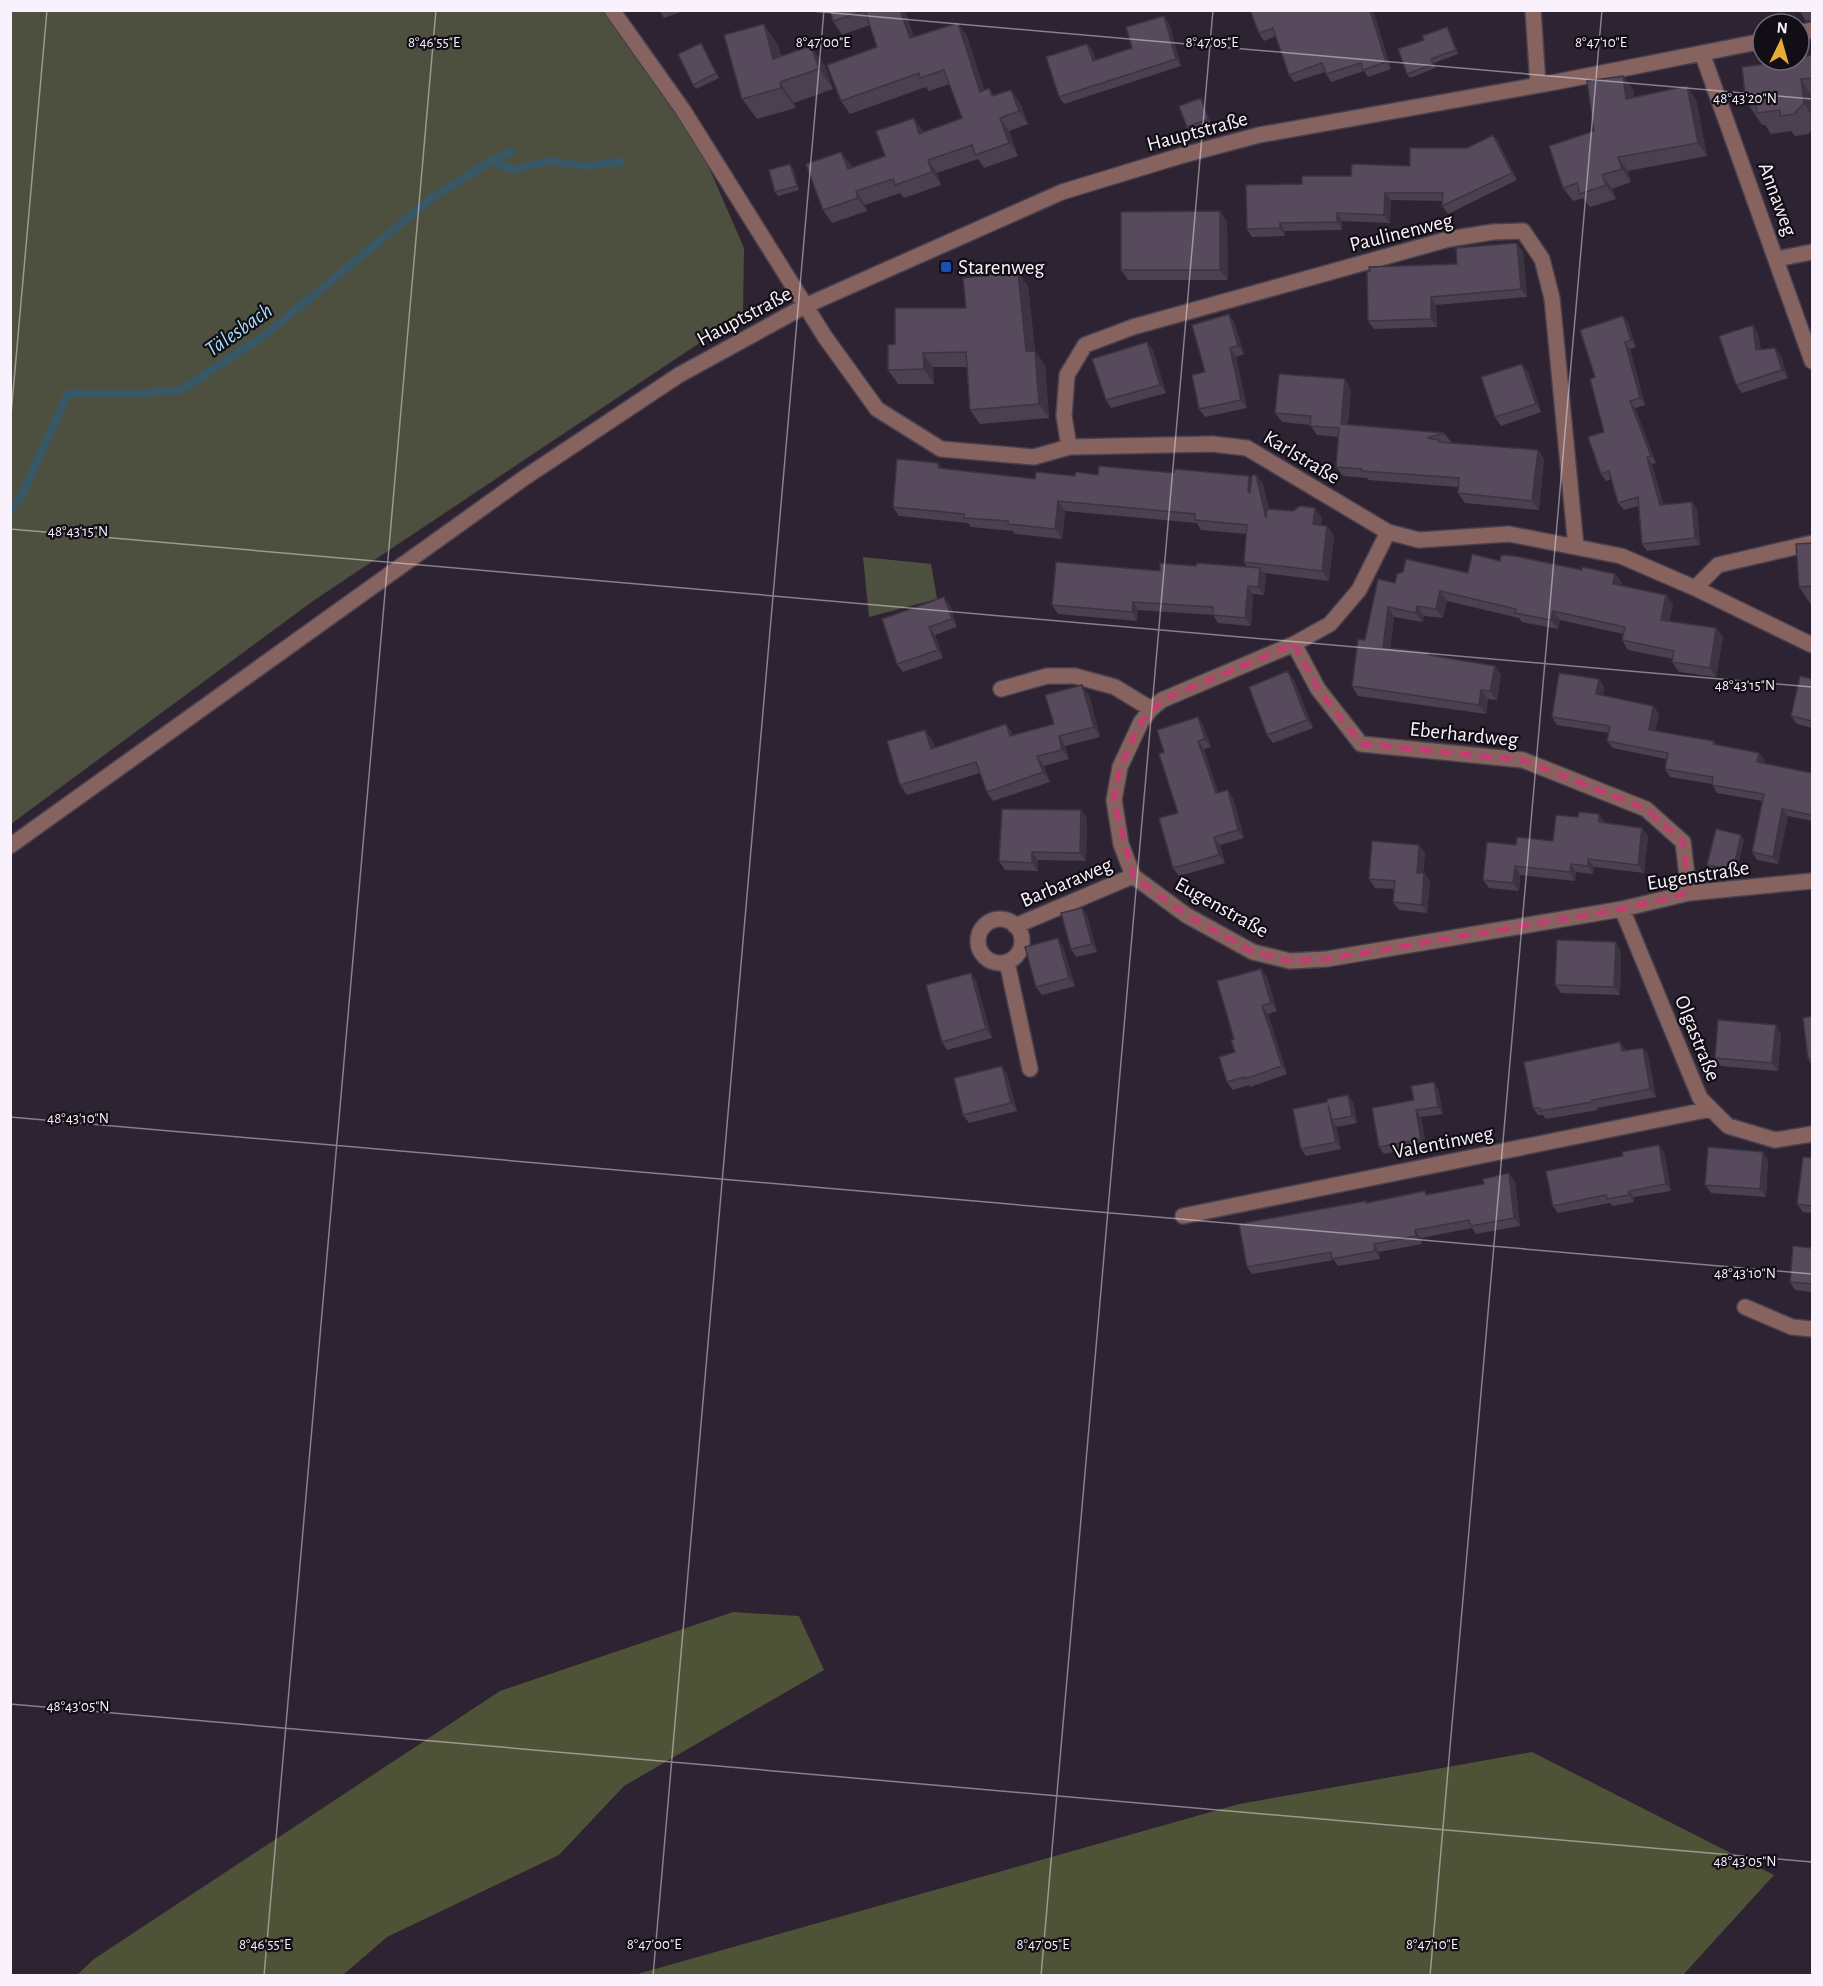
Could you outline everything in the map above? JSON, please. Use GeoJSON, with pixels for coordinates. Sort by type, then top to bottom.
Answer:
{"type":"FeatureCollection","features":[{"type":"Feature","properties":{"kind":"street"},"geometry":{"type":"LineString","coordinates":[[612,10],[683,110],[806,306]]}},
{"type":"Feature","properties":{"kind":"street"},"geometry":{"type":"LineString","coordinates":[[1533,10],[1538,85]]}},
{"type":"Feature","properties":{"kind":"street","name":"Hauptstraße"},"geometry":{"type":"LineString","coordinates":[[10,846],[524,478],[679,375],[806,306],[1062,192],[1259,135],[1538,85],[1751,43]]}},
{"type":"Feature","properties":{"kind":"street","name":"Annaweg"},"geometry":{"type":"LineString","coordinates":[[1702,53],[1812,361]]}},
{"type":"Feature","properties":{"kind":"street","name":"Paulinenweg"},"geometry":{"type":"LineString","coordinates":[[1069,447],[1064,416],[1067,375],[1085,345],[1133,327],[1449,239],[1493,232],[1523,231],[1542,259],[1552,298],[1575,547]]}},
{"type":"Feature","properties":{"kind":"street"},"geometry":{"type":"LineString","coordinates":[[1777,259],[1812,252]]}},
{"type":"Feature","properties":{"kind":"street","name":"Karlstraße"},"geometry":{"type":"LineString","coordinates":[[806,306],[877,409],[941,448],[1034,457],[1069,447],[1212,444],[1246,448],[1388,532],[1419,540],[1509,534],[1621,556],[1695,588],[1812,645]]}},
{"type":"Feature","properties":{"kind":"street"},"geometry":{"type":"LineString","coordinates":[[1133,876],[1121,844],[1114,800],[1120,767],[1141,722],[1162,700],[1293,644],[1330,624],[1359,590],[1388,532]]}},
{"type":"Feature","properties":{"kind":"street"},"geometry":{"type":"LineString","coordinates":[[1695,588],[1718,565],[1812,543]]}},
{"type":"Feature","properties":{"kind":"street","name":"Eberhardweg"},"geometry":{"type":"LineString","coordinates":[[1293,644],[1318,689],[1361,744],[1523,760],[1646,809],[1683,842],[1689,893]]}},
{"type":"Feature","properties":{"kind":"street"},"geometry":{"type":"LineString","coordinates":[[1001,689],[1047,676],[1075,676],[1115,687],[1151,709]]}},
{"type":"Feature","properties":{"kind":"street","name":"Eugenstraße"},"geometry":{"type":"LineString","coordinates":[[1133,876],[1185,915],[1253,952],[1290,961],[1327,959],[1622,909],[1689,893],[1812,881]]}},
{"type":"Feature","properties":{"kind":"street","name":"Barbaraweg"},"geometry":{"type":"LineString","coordinates":[[1016,926],[1133,876]]}},
{"type":"Feature","properties":{"kind":"street","name":"Olgastraße"},"geometry":{"type":"LineString","coordinates":[[1622,909],[1700,1098],[1728,1126],[1775,1140],[1812,1134]]}},
{"type":"Feature","properties":{"kind":"street","name":"Barbaraweg"},"geometry":{"type":"LineString","coordinates":[[996,920],[1003,920],[1016,926],[1019,932],[1021,946],[1018,953],[1007,962],[993,962],[981,953],[978,947],[979,933],[983,927],[996,920]]}},
{"type":"Feature","properties":{"kind":"street"},"geometry":{"type":"LineString","coordinates":[[1007,962],[1030,1069]]}},
{"type":"Feature","properties":{"kind":"street","name":"Valentinweg"},"geometry":{"type":"LineString","coordinates":[[1183,1216],[1711,1109]]}},
{"type":"Feature","properties":{"kind":"street"},"geometry":{"type":"LineString","coordinates":[[1745,1307],[1792,1327],[1812,1329]]}},
{"type":"Feature","properties":{"kind":"highlighted area"},"geometry":{"type":"Polygon","coordinates":[[[1294,644],[1318,689],[1361,744],[1523,760],[1646,809],[1683,842],[1689,893],[1622,909],[1327,959],[1290,961],[1253,952],[1186,915],[1133,876],[1114,800],[1120,767],[1141,722],[1162,700],[1294,644]]]}},
{"type":"Feature","properties":{"kind":"green space"},"geometry":{"type":"Polygon","coordinates":[[[11,11],[612,11],[680,101],[744,248],[743,314],[313,601],[11,824],[11,11]]]}},
{"type":"Feature","properties":{"kind":"green space"},"geometry":{"type":"Polygon","coordinates":[[[863,557],[931,564],[937,599],[869,617],[863,557]]]}},
{"type":"Feature","properties":{"kind":"green space"},"geometry":{"type":"Polygon","coordinates":[[[733,1612],[799,1616],[824,1670],[624,1786],[559,1855],[387,1937],[343,1975],[77,1975],[94,1959],[500,1691],[733,1612]]]}},
{"type":"Feature","properties":{"kind":"green space"},"geometry":{"type":"Polygon","coordinates":[[[1532,1752],[1774,1875],[1683,1975],[634,1975],[1239,1804],[1532,1752]]]}},
{"type":"Feature","properties":{"kind":"building"},"geometry":{"type":"Polygon","coordinates":[[[830,10],[900,10],[910,38],[958,23],[980,92],[989,88],[992,96],[1011,90],[1019,111],[1000,118],[1009,143],[975,155],[972,145],[928,160],[932,172],[895,185],[893,179],[856,191],[858,198],[823,210],[806,164],[841,152],[848,169],[885,156],[876,131],[914,118],[919,134],[962,118],[944,70],[920,78],[919,73],[841,101],[827,65],[877,47],[865,11],[833,21],[830,10]]]}},
{"type":"Feature","properties":{"kind":"building"},"geometry":{"type":"Polygon","coordinates":[[[1250,10],[1370,10],[1386,62],[1363,70],[1361,63],[1326,74],[1322,63],[1289,75],[1273,28],[1259,33],[1250,10]]]}},
{"type":"Feature","properties":{"kind":"building"},"geometry":{"type":"Polygon","coordinates":[[[1164,16],[1176,59],[1059,97],[1046,57],[1087,44],[1093,61],[1132,48],[1126,27],[1164,16]]]}},
{"type":"Feature","properties":{"kind":"building"},"geometry":{"type":"Polygon","coordinates":[[[764,24],[773,59],[811,46],[819,69],[780,82],[781,88],[742,99],[724,35],[764,24]]]}},
{"type":"Feature","properties":{"kind":"building"},"geometry":{"type":"Polygon","coordinates":[[[1447,27],[1456,50],[1431,59],[1433,64],[1407,74],[1398,49],[1424,40],[1422,36],[1447,27]]]}},
{"type":"Feature","properties":{"kind":"building"},"geometry":{"type":"Polygon","coordinates":[[[701,43],[716,73],[693,85],[678,54],[701,43]]]}},
{"type":"Feature","properties":{"kind":"building"},"geometry":{"type":"Polygon","coordinates":[[[1811,55],[1812,78],[1801,79],[1804,103],[1794,114],[1780,116],[1780,110],[1757,113],[1756,104],[1748,104],[1742,67],[1751,66],[1751,72],[1811,72],[1811,55]]]}},
{"type":"Feature","properties":{"kind":"building"},"geometry":{"type":"Polygon","coordinates":[[[1623,76],[1626,99],[1687,86],[1698,143],[1618,157],[1622,169],[1602,175],[1606,185],[1580,194],[1577,183],[1563,188],[1549,146],[1594,131],[1587,81],[1623,76]]]}},
{"type":"Feature","properties":{"kind":"building"},"geometry":{"type":"Polygon","coordinates":[[[1201,98],[1208,119],[1187,127],[1179,106],[1201,98]]]}},
{"type":"Feature","properties":{"kind":"building"},"geometry":{"type":"Polygon","coordinates":[[[1493,135],[1512,173],[1442,206],[1443,193],[1385,193],[1384,215],[1337,213],[1337,222],[1280,223],[1280,228],[1247,229],[1246,185],[1302,184],[1302,176],[1351,176],[1352,164],[1410,166],[1410,148],[1467,148],[1493,135]]]}},
{"type":"Feature","properties":{"kind":"building"},"geometry":{"type":"Polygon","coordinates":[[[790,164],[797,186],[775,192],[769,170],[790,164]]]}},
{"type":"Feature","properties":{"kind":"building"},"geometry":{"type":"Polygon","coordinates":[[[1220,211],[1220,270],[1121,270],[1121,212],[1220,211]]]}},
{"type":"Feature","properties":{"kind":"building"},"geometry":{"type":"Polygon","coordinates":[[[1517,243],[1521,289],[1431,297],[1431,319],[1368,321],[1367,272],[1370,271],[1369,267],[1457,264],[1456,248],[1517,243]]]}},
{"type":"Feature","properties":{"kind":"building"},"geometry":{"type":"Polygon","coordinates":[[[1018,272],[1026,351],[1035,351],[1039,404],[970,410],[966,352],[923,353],[924,369],[888,370],[888,345],[895,344],[895,308],[966,308],[963,278],[1018,272]]]}},
{"type":"Feature","properties":{"kind":"building"},"geometry":{"type":"Polygon","coordinates":[[[1229,314],[1238,346],[1230,348],[1241,400],[1199,409],[1192,375],[1205,372],[1192,325],[1229,314]]]}},
{"type":"Feature","properties":{"kind":"building"},"geometry":{"type":"Polygon","coordinates":[[[1623,316],[1631,340],[1625,342],[1640,398],[1630,401],[1651,456],[1647,457],[1660,505],[1692,502],[1695,538],[1642,544],[1638,497],[1618,503],[1609,471],[1601,474],[1588,437],[1604,432],[1590,379],[1595,377],[1580,330],[1623,316]]]}},
{"type":"Feature","properties":{"kind":"building"},"geometry":{"type":"Polygon","coordinates":[[[1753,325],[1756,350],[1775,348],[1782,370],[1736,385],[1719,336],[1753,325]]]}},
{"type":"Feature","properties":{"kind":"building"},"geometry":{"type":"Polygon","coordinates":[[[1147,342],[1160,385],[1106,400],[1092,359],[1147,342]]]}},
{"type":"Feature","properties":{"kind":"building"},"geometry":{"type":"Polygon","coordinates":[[[1522,364],[1536,404],[1495,417],[1481,377],[1522,364]]]}},
{"type":"Feature","properties":{"kind":"building"},"geometry":{"type":"Polygon","coordinates":[[[1279,374],[1345,379],[1341,424],[1444,433],[1427,438],[1439,440],[1439,442],[1538,450],[1532,501],[1458,493],[1459,478],[1336,467],[1339,428],[1310,426],[1311,416],[1275,413],[1279,374]]]}},
{"type":"Feature","properties":{"kind":"building"},"geometry":{"type":"Polygon","coordinates":[[[897,459],[938,463],[938,468],[1035,479],[1036,472],[1075,476],[1076,472],[1098,475],[1099,466],[1174,473],[1175,469],[1249,476],[1248,492],[1250,492],[1252,475],[1256,475],[1266,518],[1267,509],[1293,511],[1300,506],[1315,508],[1313,524],[1327,526],[1322,571],[1244,562],[1247,525],[1195,520],[1195,514],[1058,501],[1055,529],[1008,524],[1008,521],[964,518],[964,514],[893,507],[897,459]]]}},
{"type":"Feature","properties":{"kind":"building"},"geometry":{"type":"Polygon","coordinates":[[[1812,543],[1812,586],[1799,587],[1796,544],[1812,543]]]}},
{"type":"Feature","properties":{"kind":"building"},"geometry":{"type":"Polygon","coordinates":[[[1472,554],[1500,561],[1501,555],[1515,556],[1582,570],[1582,567],[1615,574],[1613,584],[1666,595],[1661,620],[1716,628],[1710,668],[1672,662],[1674,651],[1622,640],[1625,627],[1553,611],[1551,620],[1515,613],[1516,609],[1440,591],[1436,609],[1417,606],[1416,613],[1388,607],[1383,647],[1495,666],[1490,691],[1481,690],[1479,705],[1352,686],[1358,639],[1365,640],[1378,579],[1395,583],[1397,574],[1403,572],[1406,559],[1468,573],[1472,554]]]}},
{"type":"Feature","properties":{"kind":"building"},"geometry":{"type":"Polygon","coordinates":[[[1056,562],[1160,571],[1160,563],[1196,566],[1197,563],[1260,568],[1258,587],[1248,586],[1245,618],[1213,615],[1213,607],[1133,602],[1132,612],[1052,605],[1056,562]]]}},
{"type":"Feature","properties":{"kind":"building"},"geometry":{"type":"Polygon","coordinates":[[[944,597],[952,619],[929,627],[938,650],[897,664],[882,619],[944,597]]]}},
{"type":"Feature","properties":{"kind":"building"},"geometry":{"type":"Polygon","coordinates":[[[1288,671],[1307,720],[1267,735],[1249,687],[1288,671]]]}},
{"type":"Feature","properties":{"kind":"building"},"geometry":{"type":"Polygon","coordinates":[[[1559,673],[1599,679],[1596,694],[1653,706],[1649,730],[1714,741],[1713,744],[1759,753],[1757,762],[1812,773],[1812,815],[1782,809],[1773,857],[1752,852],[1764,794],[1712,785],[1713,777],[1665,769],[1668,753],[1607,741],[1610,726],[1552,717],[1559,673]]]}},
{"type":"Feature","properties":{"kind":"building"},"geometry":{"type":"Polygon","coordinates":[[[1800,676],[1812,679],[1812,721],[1791,716],[1800,676]]]}},
{"type":"Feature","properties":{"kind":"building"},"geometry":{"type":"Polygon","coordinates":[[[1082,685],[1094,727],[1059,736],[1062,750],[1037,756],[1043,772],[987,792],[976,762],[900,785],[887,741],[925,730],[931,749],[1006,724],[1010,736],[1054,724],[1045,695],[1082,685]]]}},
{"type":"Feature","properties":{"kind":"building"},"geometry":{"type":"Polygon","coordinates":[[[1198,717],[1205,739],[1198,741],[1216,793],[1228,790],[1238,830],[1214,837],[1219,855],[1173,868],[1159,818],[1178,813],[1159,754],[1164,752],[1157,730],[1198,717]]]}},
{"type":"Feature","properties":{"kind":"building"},"geometry":{"type":"Polygon","coordinates":[[[1002,809],[1081,810],[1080,853],[1032,852],[1032,863],[999,861],[1002,809]]]}},
{"type":"Feature","properties":{"kind":"building"},"geometry":{"type":"Polygon","coordinates":[[[1579,812],[1599,814],[1599,822],[1642,828],[1638,865],[1588,859],[1588,866],[1571,864],[1570,872],[1515,866],[1513,883],[1483,880],[1487,842],[1516,845],[1517,837],[1553,841],[1556,815],[1578,817],[1579,812]]]}},
{"type":"Feature","properties":{"kind":"building"},"geometry":{"type":"Polygon","coordinates":[[[1716,829],[1741,835],[1733,870],[1707,865],[1716,829]]]}},
{"type":"Feature","properties":{"kind":"building"},"geometry":{"type":"Polygon","coordinates":[[[1372,841],[1419,845],[1417,873],[1424,873],[1422,905],[1393,902],[1395,881],[1369,879],[1372,841]]]}},
{"type":"Feature","properties":{"kind":"building"},"geometry":{"type":"Polygon","coordinates":[[[1082,908],[1092,944],[1071,949],[1061,913],[1082,908]]]}},
{"type":"Feature","properties":{"kind":"building"},"geometry":{"type":"Polygon","coordinates":[[[1058,938],[1069,978],[1036,987],[1025,947],[1058,938]]]}},
{"type":"Feature","properties":{"kind":"building"},"geometry":{"type":"Polygon","coordinates":[[[1557,940],[1616,942],[1614,987],[1555,985],[1557,940]]]}},
{"type":"Feature","properties":{"kind":"building"},"geometry":{"type":"Polygon","coordinates":[[[1261,969],[1271,1003],[1262,1006],[1282,1066],[1244,1079],[1244,1077],[1227,1082],[1219,1057],[1235,1052],[1231,1040],[1234,1039],[1217,981],[1261,969]]]}},
{"type":"Feature","properties":{"kind":"building"},"geometry":{"type":"Polygon","coordinates":[[[971,973],[986,1029],[942,1042],[926,985],[971,973]]]}},
{"type":"Feature","properties":{"kind":"building"},"geometry":{"type":"Polygon","coordinates":[[[1812,1016],[1812,1059],[1808,1059],[1803,1018],[1812,1016]]]}},
{"type":"Feature","properties":{"kind":"building"},"geometry":{"type":"Polygon","coordinates":[[[1718,1020],[1776,1025],[1772,1063],[1715,1058],[1718,1020]]]}},
{"type":"Feature","properties":{"kind":"building"},"geometry":{"type":"Polygon","coordinates":[[[1620,1042],[1622,1051],[1643,1048],[1650,1089],[1540,1111],[1540,1108],[1533,1108],[1524,1062],[1620,1042]]]}},
{"type":"Feature","properties":{"kind":"building"},"geometry":{"type":"Polygon","coordinates":[[[1002,1066],[1011,1103],[963,1115],[954,1078],[1002,1066]]]}},
{"type":"Feature","properties":{"kind":"building"},"geometry":{"type":"Polygon","coordinates":[[[1434,1082],[1438,1107],[1416,1110],[1421,1139],[1379,1147],[1372,1108],[1414,1100],[1411,1086],[1434,1082]]]}},
{"type":"Feature","properties":{"kind":"building"},"geometry":{"type":"Polygon","coordinates":[[[1348,1095],[1352,1116],[1332,1120],[1328,1105],[1336,1142],[1301,1149],[1293,1109],[1348,1095]]]}},
{"type":"Feature","properties":{"kind":"building"},"geometry":{"type":"Polygon","coordinates":[[[1659,1145],[1666,1184],[1629,1191],[1629,1195],[1607,1199],[1606,1195],[1553,1206],[1546,1171],[1623,1156],[1622,1152],[1659,1145]]]}},
{"type":"Feature","properties":{"kind":"building"},"geometry":{"type":"Polygon","coordinates":[[[1708,1147],[1763,1152],[1760,1189],[1705,1185],[1708,1147]]]}},
{"type":"Feature","properties":{"kind":"building"},"geometry":{"type":"Polygon","coordinates":[[[1803,1157],[1812,1158],[1812,1206],[1797,1204],[1803,1157]]]}},
{"type":"Feature","properties":{"kind":"building"},"geometry":{"type":"Polygon","coordinates":[[[1509,1173],[1514,1218],[1471,1226],[1469,1220],[1415,1230],[1416,1236],[1374,1244],[1375,1251],[1332,1259],[1331,1252],[1247,1267],[1239,1224],[1425,1191],[1426,1195],[1484,1184],[1483,1179],[1509,1173]]]}},
{"type":"Feature","properties":{"kind":"building"},"geometry":{"type":"Polygon","coordinates":[[[1793,1246],[1812,1248],[1812,1284],[1790,1282],[1793,1246]]]}},
{"type":"Feature","properties":{"kind":"waterway","name":"Tälesbach"},"geometry":{"type":"LineString","coordinates":[[10,510],[22,495],[68,393],[144,393],[181,390],[265,335],[433,197],[491,161],[511,152]]}},
{"type":"Feature","properties":{"kind":"waterway"},"geometry":{"type":"LineString","coordinates":[[491,161],[515,170],[547,161],[585,166],[620,162]]}},
{"type":"Feature","properties":{"kind":"place","name":"Starenweg"},"geometry":{"type":"Point","coordinates":[946,267]}}]}
